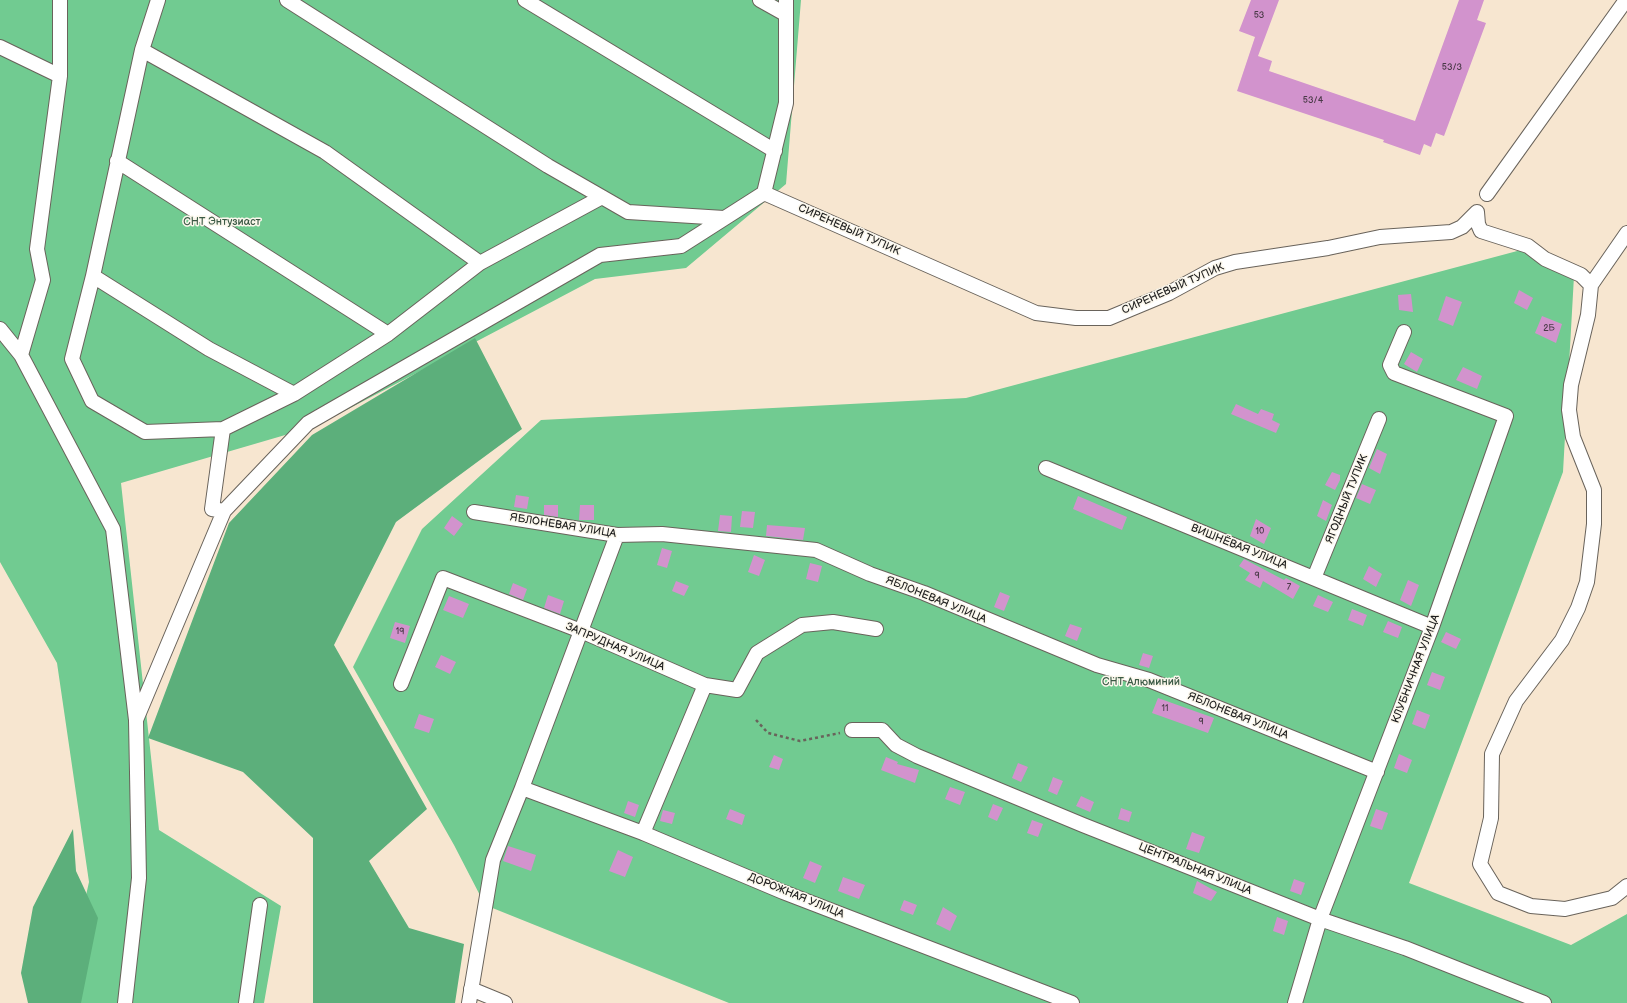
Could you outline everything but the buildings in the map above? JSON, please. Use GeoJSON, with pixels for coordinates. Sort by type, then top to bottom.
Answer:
{"type":"FeatureCollection","features":[{"type":"Feature","properties":{"kind":"street"},"geometry":{"type":"LineString","coordinates":[[21,355],[43,280],[37,249],[60,76],[60,0]]}},
{"type":"Feature","properties":{"kind":"street"},"geometry":{"type":"LineString","coordinates":[[158,0],[142,50],[93,276],[72,359],[92,401],[145,432],[223,430],[294,394],[388,334],[480,263],[602,197]]}},
{"type":"Feature","properties":{"kind":"street"},"geometry":{"type":"LineString","coordinates":[[287,0],[548,166],[628,212],[724,218]]}},
{"type":"Feature","properties":{"kind":"street"},"geometry":{"type":"LineString","coordinates":[[525,0],[774,150]]}},
{"type":"Feature","properties":{"kind":"street"},"geometry":{"type":"LineString","coordinates":[[760,0],[785,14]]}},
{"type":"Feature","properties":{"kind":"street"},"geometry":{"type":"LineString","coordinates":[[136,720],[224,511],[308,423],[600,255],[681,246],[764,193],[786,103],[786,0]]}},
{"type":"Feature","properties":{"kind":"street"},"geometry":{"type":"LineString","coordinates":[[1487,194],[1626,0]]}},
{"type":"Feature","properties":{"kind":"street"},"geometry":{"type":"LineString","coordinates":[[0,47],[60,76]]}},
{"type":"Feature","properties":{"kind":"street"},"geometry":{"type":"LineString","coordinates":[[142,50],[325,152],[480,263]]}},
{"type":"Feature","properties":{"kind":"street"},"geometry":{"type":"LineString","coordinates":[[117,161],[388,334]]}},
{"type":"Feature","properties":{"kind":"street","name":"СИРЕНЕВЫЙ ТУПИК"},"geometry":{"type":"LineString","coordinates":[[764,193],[1036,313],[1076,318],[1109,318],[1169,292],[1215,268],[1235,262],[1328,248],[1380,237],[1451,232],[1462,227],[1477,212],[1478,224],[1481,231],[1528,246],[1545,259],[1581,275],[1591,286]]}},
{"type":"Feature","properties":{"kind":"street"},"geometry":{"type":"LineString","coordinates":[[1627,233],[1591,286],[1588,315],[1571,385],[1569,410],[1573,437],[1594,490],[1594,524],[1587,582],[1578,608],[1562,640],[1516,701],[1492,754],[1491,818],[1480,864],[1498,893],[1531,906],[1565,909],[1612,898],[1627,886]]}},
{"type":"Feature","properties":{"kind":"street"},"geometry":{"type":"LineString","coordinates":[[93,276],[209,349],[294,394]]}},
{"type":"Feature","properties":{"kind":"street"},"geometry":{"type":"LineString","coordinates":[[0,329],[21,355],[113,528],[136,720],[139,878],[125,1003]]}},
{"type":"Feature","properties":{"kind":"street","name":"КЛУБНИЧНАЯ УЛИЦА"},"geometry":{"type":"LineString","coordinates":[[1295,1003],[1320,919],[1432,627],[1506,416],[1394,373],[1390,365],[1404,332]]}},
{"type":"Feature","properties":{"kind":"street","name":"ЯГОДНЫЙ ТУПИК"},"geometry":{"type":"LineString","coordinates":[[1314,578],[1379,419]]}},
{"type":"Feature","properties":{"kind":"street"},"geometry":{"type":"LineString","coordinates":[[223,430],[212,509],[224,511]]}},
{"type":"Feature","properties":{"kind":"street","name":"ВИШНЁВАЯ УЛИЦА"},"geometry":{"type":"LineString","coordinates":[[1046,468],[1432,627]]}},
{"type":"Feature","properties":{"kind":"street","name":"ЯБЛОНЕВАЯ УЛИЦА"},"geometry":{"type":"LineString","coordinates":[[474,512],[617,535],[662,534],[816,550],[870,574],[924,593],[1084,660],[1149,680],[1377,772]]}},
{"type":"Feature","properties":{"kind":"street"},"geometry":{"type":"LineString","coordinates":[[469,1003],[493,860],[522,788],[617,535]]}},
{"type":"Feature","properties":{"kind":"street","name":"ЗАПРУДНАЯ УЛИЦА"},"geometry":{"type":"LineString","coordinates":[[401,684],[443,578],[581,631],[705,685],[736,690],[757,653],[802,625],[833,622],[876,629]]}},
{"type":"Feature","properties":{"kind":"street"},"geometry":{"type":"LineString","coordinates":[[643,833],[705,685]]}},
{"type":"Feature","properties":{"kind":"street","name":"ЦЕНТРАЛЬНАЯ УЛИЦА"},"geometry":{"type":"LineString","coordinates":[[852,730],[882,730],[896,745],[917,756],[1090,828],[1320,919],[1406,948],[1544,1003]]}},
{"type":"Feature","properties":{"kind":"street","name":"ДОРОЖНАЯ УЛИЦА"},"geometry":{"type":"LineString","coordinates":[[522,788],[643,833],[783,892],[1072,1003]]}},
{"type":"Feature","properties":{"kind":"street"},"geometry":{"type":"LineString","coordinates":[[246,1003],[260,905]]}},
{"type":"Feature","properties":{"kind":"street"},"geometry":{"type":"LineString","coordinates":[[471,989],[505,1003]]}},
{"type":"Feature","properties":{"kind":"path"},"geometry":{"type":"LineString","coordinates":[[756,720],[768,733],[800,741],[852,730]]}},
{"type":"Feature","properties":{"kind":"green space","name":"СНТ Энтузиаст"},"geometry":{"type":"Polygon","coordinates":[[[0,0],[801,0],[786,184],[686,268],[595,279],[316,426],[121,483],[159,830],[281,906],[264,1003],[62,1003],[89,882],[57,663],[0,562],[0,0]]]}},
{"type":"Feature","properties":{"kind":"green space","name":"СНТ Алюминий"},"geometry":{"type":"Polygon","coordinates":[[[1521,250],[1574,276],[1563,472],[1409,883],[1571,945],[1627,914],[1627,1003],[729,1003],[485,905],[454,845],[353,667],[422,529],[541,420],[966,398],[1521,250]]]}},
{"type":"Feature","properties":{"kind":"green space"},"geometry":{"type":"Polygon","coordinates":[[[475,338],[522,429],[396,522],[334,645],[427,809],[369,861],[409,928],[464,944],[455,1003],[313,1003],[313,838],[243,772],[148,738],[229,523],[312,435],[475,338]]]}},
{"type":"Feature","properties":{"kind":"green space"},"geometry":{"type":"Polygon","coordinates":[[[73,829],[76,871],[98,918],[81,1003],[28,1003],[21,973],[33,907],[73,829]]]}}]}
